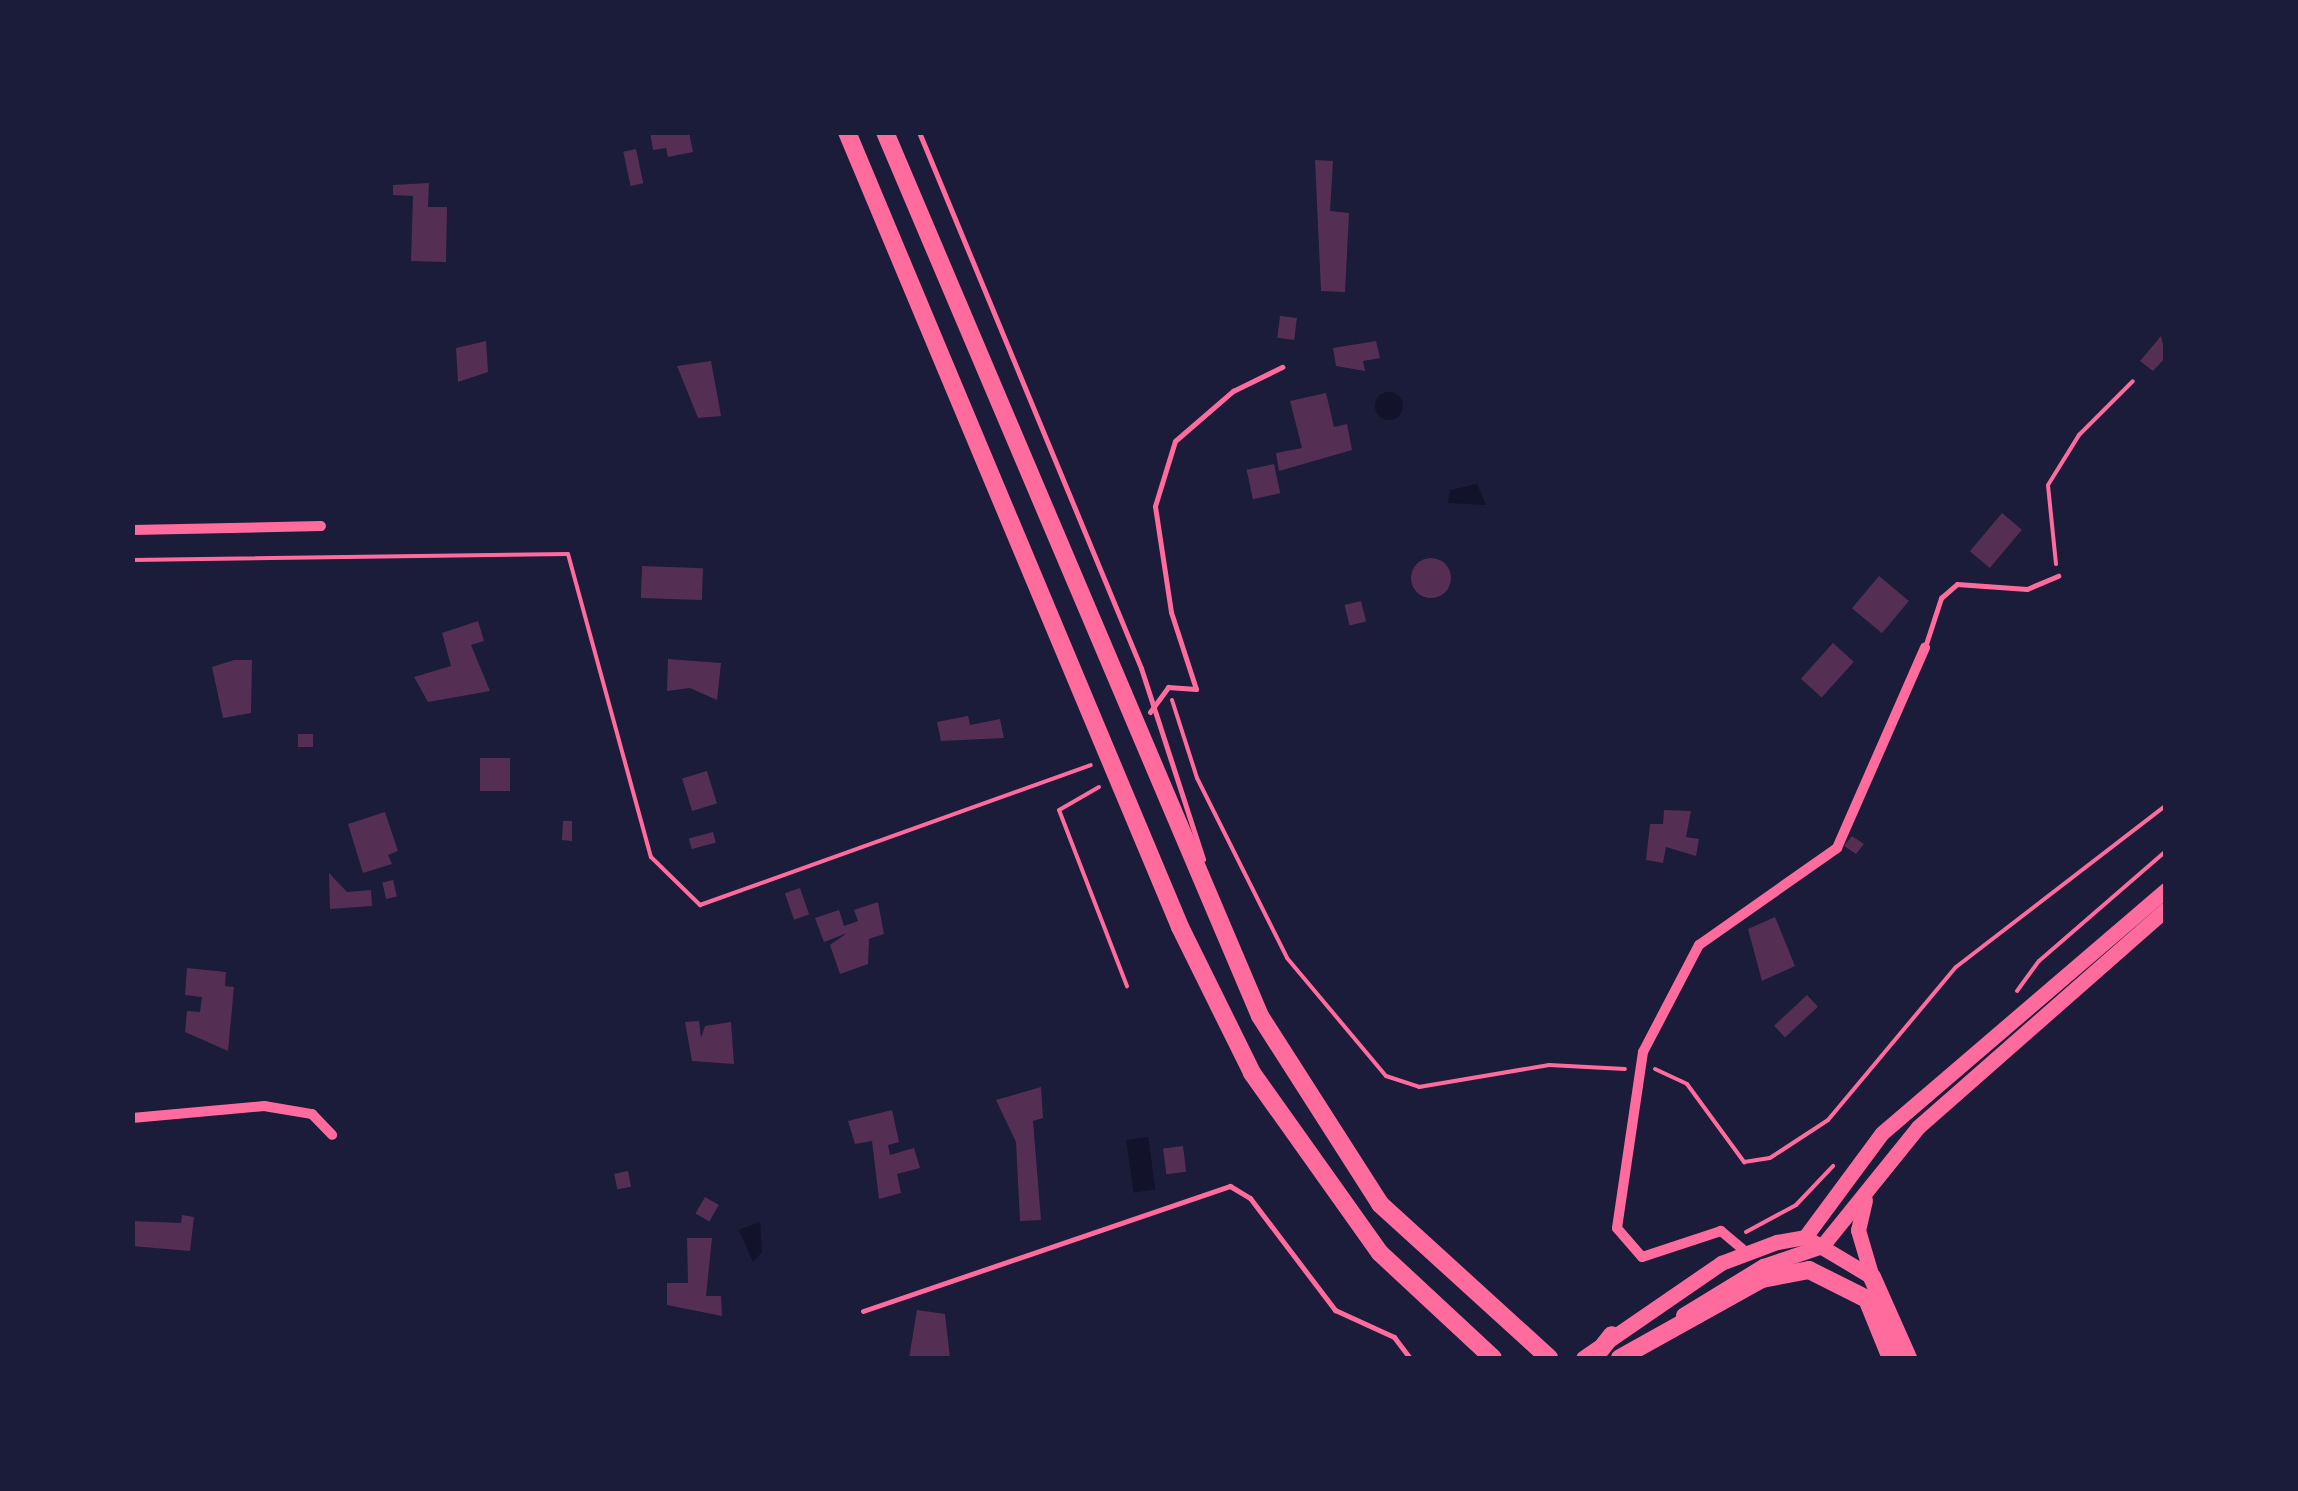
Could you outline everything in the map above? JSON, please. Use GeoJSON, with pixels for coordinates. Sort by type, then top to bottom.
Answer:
{"type":"FeatureCollection","features":[{"type":"Feature","properties":{"kind":"highway"},"geometry":{"type":"LineString","coordinates":[[847,132],[1113,768],[1252,1074],[1405,1282],[1477,1358]]}},
{"type":"Feature","properties":{"kind":"highway"},"geometry":{"type":"LineString","coordinates":[[885,132],[1232,958],[1352,1168],[1408,1235],[1549,1358]]}},
{"type":"Feature","properties":{"kind":"highway"},"geometry":{"type":"LineString","coordinates":[[1622,1356],[1762,1279],[1808,1264],[1867,1299],[1891,1358]]}},
{"type":"Feature","properties":{"kind":"highway"},"geometry":{"type":"LineString","coordinates":[[1872,1278],[1908,1358]]}},
{"type":"Feature","properties":{"kind":"highway"},"geometry":{"type":"LineString","coordinates":[[1405,1282],[1493,1358]]}},
{"type":"Feature","properties":{"kind":"highway"},"geometry":{"type":"LineString","coordinates":[[1594,1358],[1612,1336]]}},
{"type":"Feature","properties":{"kind":"main road"},"geometry":{"type":"LineString","coordinates":[[1582,1358],[1746,1252],[1805,1237],[1882,1134],[2166,890]]}},
{"type":"Feature","properties":{"kind":"main road"},"geometry":{"type":"LineString","coordinates":[[1808,1264],[1918,1127],[2166,909]]}},
{"type":"Feature","properties":{"kind":"main road"},"geometry":{"type":"LineString","coordinates":[[1869,1187],[1858,1230],[1872,1278]]}},
{"type":"Feature","properties":{"kind":"main road"},"geometry":{"type":"LineString","coordinates":[[1805,1237],[1872,1278]]}},
{"type":"Feature","properties":{"kind":"main road"},"geometry":{"type":"LineString","coordinates":[[1805,1237],[1808,1264]]}},
{"type":"Feature","properties":{"kind":"street"},"geometry":{"type":"LineString","coordinates":[[132,530],[321,526]]}},
{"type":"Feature","properties":{"kind":"street"},"geometry":{"type":"LineString","coordinates":[[1746,1252],[1720,1232],[1656,1258],[1628,1248],[1617,1202],[1640,1070],[1699,945],[1838,848],[1924,648]]}},
{"type":"Feature","properties":{"kind":"street"},"geometry":{"type":"LineString","coordinates":[[132,1118],[264,1106],[312,1114],[332,1135]]}},
{"type":"Feature","properties":{"kind":"lane"},"geometry":{"type":"LineString","coordinates":[[919,132],[1141,668],[1149,715],[1232,958]]}},
{"type":"Feature","properties":{"kind":"lane"},"geometry":{"type":"LineString","coordinates":[[1149,715],[1168,688],[1196,689],[1171,612],[1155,506],[1175,441],[1232,391],[1282,368]]}},
{"type":"Feature","properties":{"kind":"lane"},"geometry":{"type":"LineString","coordinates":[[1924,648],[1941,598],[1957,584],[2027,589],[2058,576]]}},
{"type":"Feature","properties":{"kind":"lane"},"geometry":{"type":"LineString","coordinates":[[863,1311],[1230,1186],[1250,1198],[1335,1310],[1394,1337],[1410,1358]]}},
{"type":"Feature","properties":{"kind":"path"},"geometry":{"type":"LineString","coordinates":[[2058,576],[2048,485],[2079,436],[2133,381]]}},
{"type":"Feature","properties":{"kind":"path"},"geometry":{"type":"LineString","coordinates":[[132,560],[568,554],[651,857],[700,904],[1113,768]]}},
{"type":"Feature","properties":{"kind":"path"},"geometry":{"type":"LineString","coordinates":[[1168,688],[1197,778],[1288,958],[1386,1076],[1420,1087],[1549,1065],[1640,1070],[1680,1078],[1744,1162],[1770,1158],[1828,1120],[1956,967],[2166,805]]}},
{"type":"Feature","properties":{"kind":"path"},"geometry":{"type":"LineString","coordinates":[[1113,768],[1059,810],[1128,986]]}},
{"type":"Feature","properties":{"kind":"shaded area"},"geometry":{"type":"Polygon","coordinates":[[[1389,392],[1399,396],[1403,406],[1399,416],[1389,420],[1379,416],[1375,406],[1379,396],[1389,392]]]}},
{"type":"Feature","properties":{"kind":"shaded area"},"geometry":{"type":"Polygon","coordinates":[[[1477,484],[1486,505],[1448,503],[1450,490],[1477,484]]]}},
{"type":"Feature","properties":{"kind":"shaded area"},"geometry":{"type":"Polygon","coordinates":[[[1148,1137],[1155,1189],[1134,1193],[1126,1140],[1148,1137]]]}},
{"type":"Feature","properties":{"kind":"shaded area"},"geometry":{"type":"Polygon","coordinates":[[[760,1222],[762,1252],[753,1262],[739,1230],[760,1222]]]}},
{"type":"Feature","properties":{"kind":"building"},"geometry":{"type":"Polygon","coordinates":[[[650,132],[689,132],[693,152],[668,157],[666,148],[653,150],[650,132]]]}},
{"type":"Feature","properties":{"kind":"building"},"geometry":{"type":"Polygon","coordinates":[[[636,149],[643,183],[631,186],[623,152],[636,149]]]}},
{"type":"Feature","properties":{"kind":"building"},"geometry":{"type":"Polygon","coordinates":[[[1315,160],[1333,161],[1330,211],[1349,213],[1345,292],[1321,291],[1315,160]]]}},
{"type":"Feature","properties":{"kind":"building"},"geometry":{"type":"Polygon","coordinates":[[[429,183],[428,207],[447,207],[446,262],[411,261],[413,196],[393,195],[393,185],[429,183]]]}},
{"type":"Feature","properties":{"kind":"building"},"geometry":{"type":"Polygon","coordinates":[[[1280,316],[1297,318],[1294,340],[1277,338],[1280,316]]]}},
{"type":"Feature","properties":{"kind":"building"},"geometry":{"type":"Polygon","coordinates":[[[2161,336],[2166,357],[2153,371],[2140,361],[2161,336]]]}},
{"type":"Feature","properties":{"kind":"building"},"geometry":{"type":"Polygon","coordinates":[[[486,341],[488,372],[458,382],[456,348],[486,341]]]}},
{"type":"Feature","properties":{"kind":"building"},"geometry":{"type":"Polygon","coordinates":[[[1376,341],[1380,358],[1363,361],[1365,371],[1336,366],[1333,348],[1376,341]]]}},
{"type":"Feature","properties":{"kind":"building"},"geometry":{"type":"Polygon","coordinates":[[[711,361],[721,416],[698,418],[677,366],[711,361]]]}},
{"type":"Feature","properties":{"kind":"building"},"geometry":{"type":"Polygon","coordinates":[[[1326,393],[1334,427],[1347,424],[1352,450],[1279,471],[1276,453],[1302,448],[1290,401],[1326,393]]]}},
{"type":"Feature","properties":{"kind":"building"},"geometry":{"type":"Polygon","coordinates":[[[1274,464],[1280,493],[1253,499],[1247,470],[1274,464]]]}},
{"type":"Feature","properties":{"kind":"building"},"geometry":{"type":"Polygon","coordinates":[[[2002,513],[2022,530],[1990,568],[1970,551],[2002,513]]]}},
{"type":"Feature","properties":{"kind":"building"},"geometry":{"type":"Polygon","coordinates":[[[1431,558],[1445,564],[1451,578],[1445,592],[1431,598],[1417,592],[1411,578],[1417,564],[1431,558]]]}},
{"type":"Feature","properties":{"kind":"building"},"geometry":{"type":"Polygon","coordinates":[[[642,566],[703,568],[702,600],[641,598],[642,566]]]}},
{"type":"Feature","properties":{"kind":"building"},"geometry":{"type":"Polygon","coordinates":[[[1879,576],[1909,601],[1882,633],[1852,608],[1879,576]]]}},
{"type":"Feature","properties":{"kind":"building"},"geometry":{"type":"Polygon","coordinates":[[[1361,601],[1366,621],[1350,625],[1345,605],[1361,601]]]}},
{"type":"Feature","properties":{"kind":"building"},"geometry":{"type":"Polygon","coordinates":[[[478,621],[484,641],[471,645],[490,691],[428,702],[414,677],[451,666],[442,633],[478,621]]]}},
{"type":"Feature","properties":{"kind":"building"},"geometry":{"type":"Polygon","coordinates":[[[1833,643],[1854,662],[1822,697],[1801,679],[1833,643]]]}},
{"type":"Feature","properties":{"kind":"building"},"geometry":{"type":"Polygon","coordinates":[[[668,659],[721,663],[717,700],[690,688],[667,691],[668,659]]]}},
{"type":"Feature","properties":{"kind":"building"},"geometry":{"type":"Polygon","coordinates":[[[234,660],[252,660],[251,713],[223,718],[212,667],[234,660]]]}},
{"type":"Feature","properties":{"kind":"building"},"geometry":{"type":"Polygon","coordinates":[[[968,716],[970,725],[1000,719],[1004,738],[941,741],[937,722],[968,716]]]}},
{"type":"Feature","properties":{"kind":"building"},"geometry":{"type":"Polygon","coordinates":[[[298,734],[313,734],[313,747],[298,747],[298,734]]]}},
{"type":"Feature","properties":{"kind":"building"},"geometry":{"type":"Polygon","coordinates":[[[480,758],[510,758],[510,791],[480,791],[480,758]]]}},
{"type":"Feature","properties":{"kind":"building"},"geometry":{"type":"Polygon","coordinates":[[[707,771],[717,804],[692,811],[682,779],[707,771]]]}},
{"type":"Feature","properties":{"kind":"building"},"geometry":{"type":"Polygon","coordinates":[[[1664,810],[1691,811],[1686,837],[1699,839],[1696,856],[1666,847],[1663,863],[1646,860],[1650,824],[1663,824],[1664,810]]]}},
{"type":"Feature","properties":{"kind":"building"},"geometry":{"type":"Polygon","coordinates":[[[385,812],[398,851],[388,855],[392,864],[363,873],[348,824],[385,812]]]}},
{"type":"Feature","properties":{"kind":"building"},"geometry":{"type":"Polygon","coordinates":[[[563,821],[572,821],[572,841],[562,840],[563,821]]]}},
{"type":"Feature","properties":{"kind":"building"},"geometry":{"type":"Polygon","coordinates":[[[713,832],[716,843],[692,849],[689,838],[713,832]]]}},
{"type":"Feature","properties":{"kind":"building"},"geometry":{"type":"Polygon","coordinates":[[[1852,836],[1864,844],[1856,854],[1844,846],[1852,836]]]}},
{"type":"Feature","properties":{"kind":"building"},"geometry":{"type":"Polygon","coordinates":[[[329,873],[347,892],[371,890],[372,906],[330,909],[329,873]]]}},
{"type":"Feature","properties":{"kind":"building"},"geometry":{"type":"Polygon","coordinates":[[[393,880],[397,897],[386,899],[382,882],[393,880]]]}},
{"type":"Feature","properties":{"kind":"building"},"geometry":{"type":"Polygon","coordinates":[[[800,888],[809,914],[794,920],[785,893],[800,888]]]}},
{"type":"Feature","properties":{"kind":"building"},"geometry":{"type":"Polygon","coordinates":[[[878,902],[884,934],[869,939],[868,964],[840,974],[830,945],[847,933],[824,942],[815,918],[839,910],[844,926],[858,921],[854,910],[878,902]]]}},
{"type":"Feature","properties":{"kind":"building"},"geometry":{"type":"Polygon","coordinates":[[[1775,917],[1795,966],[1762,981],[1748,929],[1775,917]]]}},
{"type":"Feature","properties":{"kind":"building"},"geometry":{"type":"Polygon","coordinates":[[[187,968],[226,972],[225,986],[234,987],[228,1051],[185,1032],[187,1011],[200,1012],[202,997],[185,995],[187,968]]]}},
{"type":"Feature","properties":{"kind":"building"},"geometry":{"type":"Polygon","coordinates":[[[1807,995],[1818,1007],[1785,1037],[1774,1026],[1807,995]]]}},
{"type":"Feature","properties":{"kind":"building"},"geometry":{"type":"Polygon","coordinates":[[[699,1021],[701,1038],[705,1026],[731,1022],[734,1064],[692,1061],[685,1022],[699,1021]]]}},
{"type":"Feature","properties":{"kind":"building"},"geometry":{"type":"Polygon","coordinates":[[[1041,1087],[1043,1118],[1033,1121],[1041,1220],[1020,1221],[1016,1142],[996,1100],[1041,1087]]]}},
{"type":"Feature","properties":{"kind":"building"},"geometry":{"type":"Polygon","coordinates":[[[892,1110],[899,1142],[888,1145],[890,1155],[914,1148],[920,1168],[897,1174],[901,1193],[879,1199],[872,1141],[855,1144],[848,1121],[892,1110]]]}},
{"type":"Feature","properties":{"kind":"building"},"geometry":{"type":"Polygon","coordinates":[[[1183,1146],[1186,1172],[1166,1174],[1163,1148],[1183,1146]]]}},
{"type":"Feature","properties":{"kind":"building"},"geometry":{"type":"Polygon","coordinates":[[[628,1171],[631,1187],[617,1189],[614,1174],[628,1171]]]}},
{"type":"Feature","properties":{"kind":"building"},"geometry":{"type":"Polygon","coordinates":[[[705,1197],[719,1205],[709,1221],[696,1213],[705,1197]]]}},
{"type":"Feature","properties":{"kind":"building"},"geometry":{"type":"Polygon","coordinates":[[[182,1215],[194,1217],[190,1251],[132,1246],[132,1221],[181,1223],[182,1215]]]}},
{"type":"Feature","properties":{"kind":"building"},"geometry":{"type":"Polygon","coordinates":[[[687,1238],[712,1238],[706,1296],[721,1296],[722,1316],[667,1305],[667,1283],[688,1283],[687,1238]]]}},
{"type":"Feature","properties":{"kind":"building"},"geometry":{"type":"Polygon","coordinates":[[[917,1310],[945,1314],[950,1358],[909,1358],[917,1310]]]}}]}
